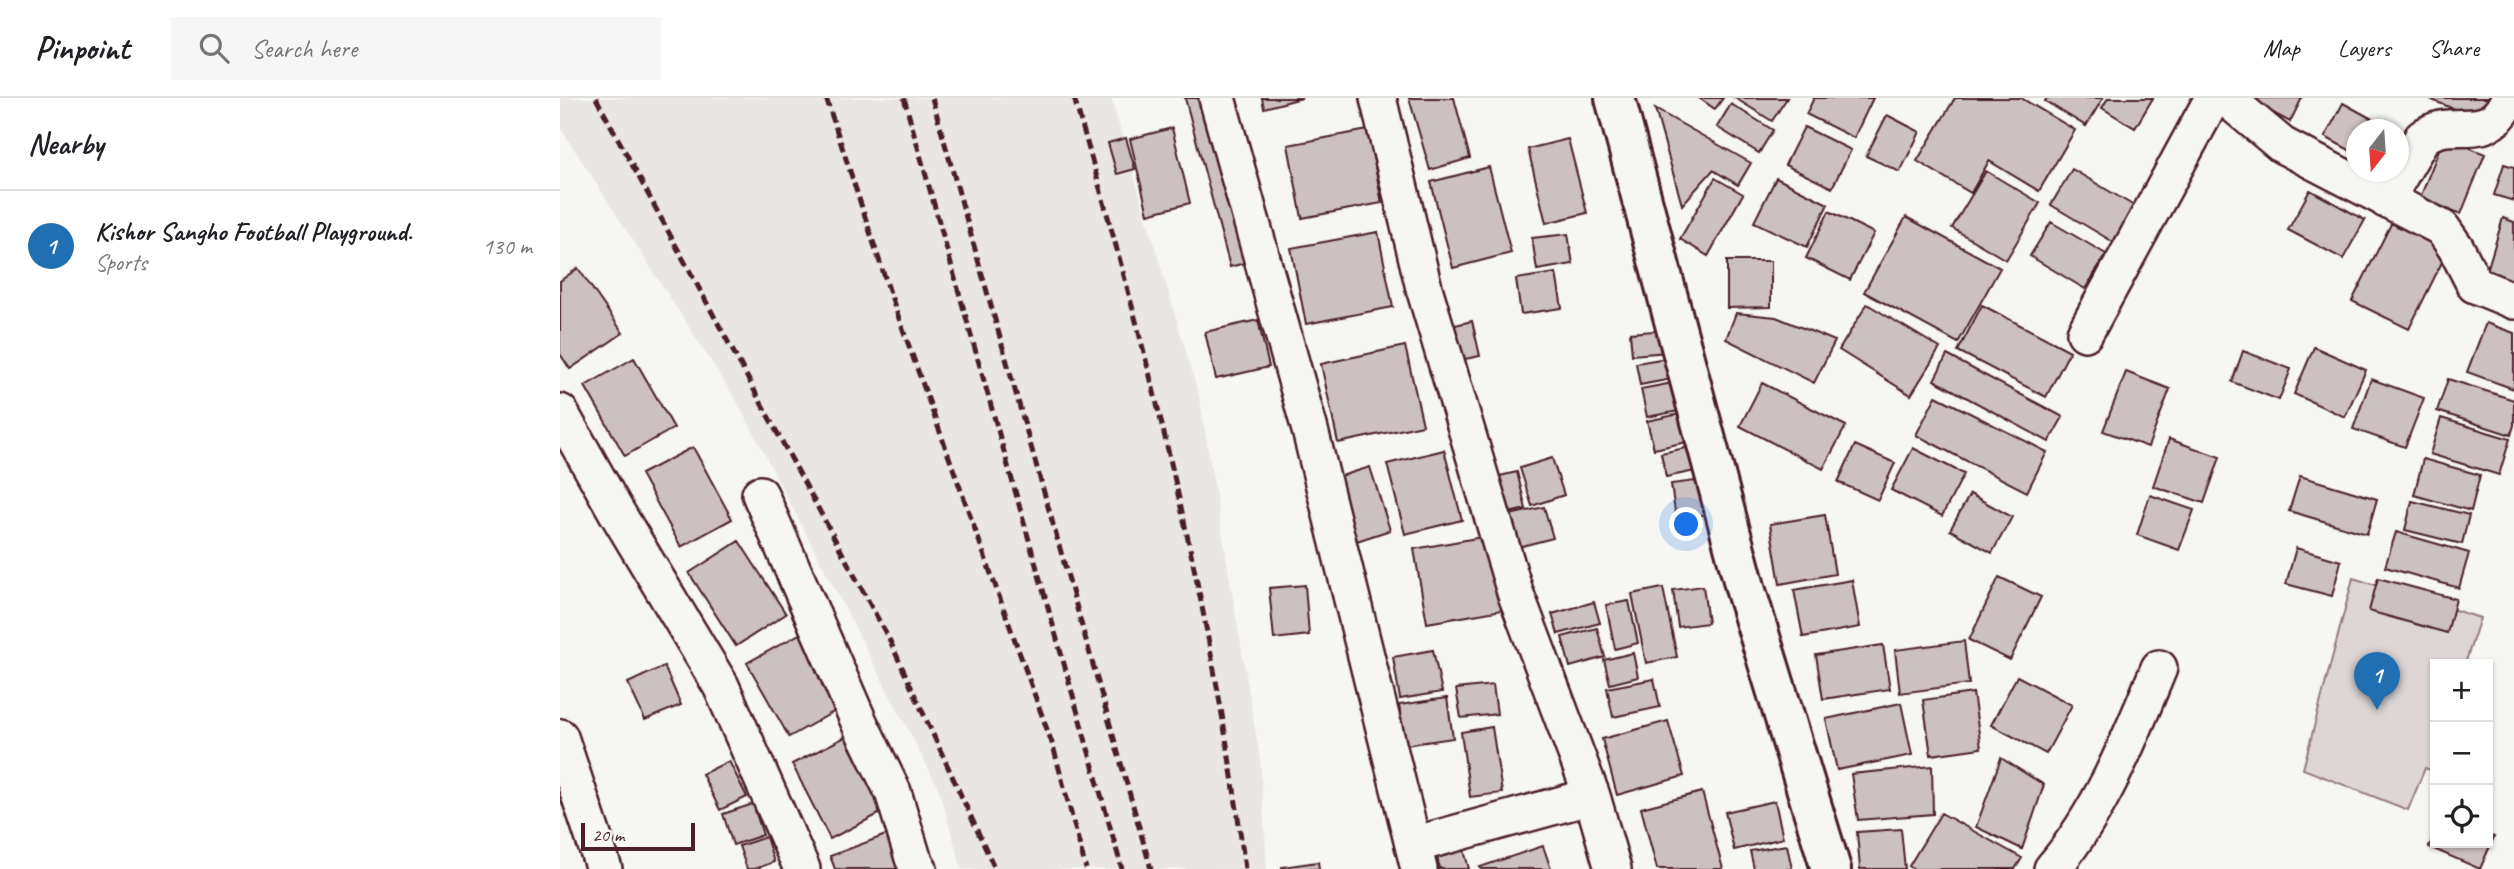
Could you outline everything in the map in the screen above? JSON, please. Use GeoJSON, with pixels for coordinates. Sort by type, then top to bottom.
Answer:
{"type":"FeatureCollection","features":[{"type":"Feature","properties":{"kind":"street"},"geometry":{"type":"LineString","coordinates":[[1217,98],[1310,430],[1416,857],[1591,796]]}},
{"type":"Feature","properties":{"kind":"street"},"geometry":{"type":"LineString","coordinates":[[1378,98],[1424,288],[1515,592],[1591,796],[1613,869]]}},
{"type":"Feature","properties":{"kind":"street"},"geometry":{"type":"LineString","coordinates":[[1615,98],[1746,591],[1831,869]]}},
{"type":"Feature","properties":{"kind":"street"},"geometry":{"type":"LineString","coordinates":[[2085,333],[2213,98]]}},
{"type":"Feature","properties":{"kind":"street"},"geometry":{"type":"LineString","coordinates":[[2226,98],[2281,145],[2442,228],[2456,248],[2474,285],[2514,301]]}},
{"type":"Feature","properties":{"kind":"street"},"geometry":{"type":"LineString","coordinates":[[2386,200],[2422,138],[2431,131],[2479,128],[2493,122],[2510,98]]}},
{"type":"Feature","properties":{"kind":"street"},"geometry":{"type":"LineString","coordinates":[[560,412],[721,686],[802,869]]}},
{"type":"Feature","properties":{"kind":"street"},"geometry":{"type":"LineString","coordinates":[[760,494],[859,722],[894,792],[913,858],[919,869]]}},
{"type":"Feature","properties":{"kind":"street"},"geometry":{"type":"LineString","coordinates":[[2052,869],[2068,850],[2106,785],[2159,668]]}},
{"type":"Feature","properties":{"kind":"street"},"geometry":{"type":"LineString","coordinates":[[560,737],[604,869]]}},
{"type":"Feature","properties":{"kind":"shaded area"},"geometry":{"type":"Polygon","coordinates":[[[560,98],[1111,98],[1199,396],[1260,759],[1267,869],[962,869],[938,787],[738,403],[560,127],[560,98]]]}},
{"type":"Feature","properties":{"kind":"shaded area"},"geometry":{"type":"Polygon","coordinates":[[[2353,578],[2480,618],[2467,659],[2430,659],[2430,770],[2425,768],[2408,810],[2303,769],[2353,578]]]}},
{"type":"Feature","properties":{"kind":"building"},"geometry":{"type":"Polygon","coordinates":[[[1185,98],[1207,98],[1252,261],[1230,267],[1185,98]]]}},
{"type":"Feature","properties":{"kind":"building"},"geometry":{"type":"Polygon","coordinates":[[[1262,98],[1302,98],[1264,108],[1262,98]]]}},
{"type":"Feature","properties":{"kind":"building"},"geometry":{"type":"Polygon","coordinates":[[[1409,98],[1454,98],[1470,158],[1430,170],[1409,98]]]}},
{"type":"Feature","properties":{"kind":"building"},"geometry":{"type":"Polygon","coordinates":[[[1699,98],[1723,98],[1715,109],[1699,98]]]}},
{"type":"Feature","properties":{"kind":"building"},"geometry":{"type":"Polygon","coordinates":[[[1735,98],[1787,98],[1772,121],[1735,98]]]}},
{"type":"Feature","properties":{"kind":"building"},"geometry":{"type":"Polygon","coordinates":[[[1814,98],[1873,98],[1854,138],[1806,114],[1814,98]]]}},
{"type":"Feature","properties":{"kind":"building"},"geometry":{"type":"Polygon","coordinates":[[[1955,98],[2021,98],[2075,130],[2039,191],[1989,161],[1971,193],[1917,161],[1955,98]]]}},
{"type":"Feature","properties":{"kind":"building"},"geometry":{"type":"Polygon","coordinates":[[[2047,98],[2103,98],[2086,126],[2045,101],[2047,98]]]}},
{"type":"Feature","properties":{"kind":"building"},"geometry":{"type":"Polygon","coordinates":[[[2108,98],[2153,98],[2135,128],[2102,108],[2108,98]]]}},
{"type":"Feature","properties":{"kind":"building"},"geometry":{"type":"Polygon","coordinates":[[[2245,98],[2302,98],[2290,122],[2245,98]]]}},
{"type":"Feature","properties":{"kind":"building"},"geometry":{"type":"Polygon","coordinates":[[[2427,98],[2489,98],[2481,120],[2427,98]]]}},
{"type":"Feature","properties":{"kind":"building"},"geometry":{"type":"Polygon","coordinates":[[[2343,103],[2372,119],[2346,119],[2346,148],[2325,137],[2343,103]]]}},
{"type":"Feature","properties":{"kind":"building"},"geometry":{"type":"Polygon","coordinates":[[[1731,104],[1773,130],[1759,153],[1717,127],[1731,104]]]}},
{"type":"Feature","properties":{"kind":"building"},"geometry":{"type":"Polygon","coordinates":[[[1655,109],[1751,163],[1738,185],[1713,170],[1682,205],[1655,109]]]}},
{"type":"Feature","properties":{"kind":"building"},"geometry":{"type":"Polygon","coordinates":[[[1887,115],[1920,132],[1900,172],[1866,156],[1887,115]]]}},
{"type":"Feature","properties":{"kind":"building"},"geometry":{"type":"Polygon","coordinates":[[[1804,127],[1851,150],[1832,188],[1785,165],[1804,127]]]}},
{"type":"Feature","properties":{"kind":"building"},"geometry":{"type":"Polygon","coordinates":[[[1172,128],[1190,203],[1148,214],[1130,139],[1172,128]]]}},
{"type":"Feature","properties":{"kind":"building"},"geometry":{"type":"Polygon","coordinates":[[[1368,130],[1382,203],[1302,218],[1288,145],[1368,130]]]}},
{"type":"Feature","properties":{"kind":"building"},"geometry":{"type":"Polygon","coordinates":[[[2444,137],[2485,154],[2461,214],[2420,198],[2444,137]]]}},
{"type":"Feature","properties":{"kind":"building"},"geometry":{"type":"Polygon","coordinates":[[[1126,138],[1135,169],[1117,174],[1108,143],[1126,138]]]}},
{"type":"Feature","properties":{"kind":"building"},"geometry":{"type":"Polygon","coordinates":[[[1568,139],[1587,213],[1546,223],[1528,149],[1568,139]]]}},
{"type":"Feature","properties":{"kind":"building"},"geometry":{"type":"Polygon","coordinates":[[[2504,164],[2514,167],[2514,201],[2494,195],[2504,164]]]}},
{"type":"Feature","properties":{"kind":"building"},"geometry":{"type":"Polygon","coordinates":[[[1489,167],[1511,253],[1453,268],[1431,182],[1489,167]]]}},
{"type":"Feature","properties":{"kind":"building"},"geometry":{"type":"Polygon","coordinates":[[[2072,169],[2141,210],[2120,246],[2051,205],[2072,169]]]}},
{"type":"Feature","properties":{"kind":"building"},"geometry":{"type":"Polygon","coordinates":[[[1986,171],[2040,203],[2006,260],[1952,228],[1986,171]]]}},
{"type":"Feature","properties":{"kind":"building"},"geometry":{"type":"Polygon","coordinates":[[[1715,178],[1743,194],[1708,256],[1680,239],[1715,178]]]}},
{"type":"Feature","properties":{"kind":"building"},"geometry":{"type":"Polygon","coordinates":[[[1776,178],[1828,204],[1807,247],[1754,222],[1776,178]]]}},
{"type":"Feature","properties":{"kind":"building"},"geometry":{"type":"Polygon","coordinates":[[[2310,190],[2365,220],[2343,259],[2288,230],[2310,190]]]}},
{"type":"Feature","properties":{"kind":"building"},"geometry":{"type":"Polygon","coordinates":[[[1829,211],[1874,233],[1850,280],[1806,258],[1829,211]]]}},
{"type":"Feature","properties":{"kind":"building"},"geometry":{"type":"Polygon","coordinates":[[[1906,217],[2000,268],[1958,343],[1864,292],[1906,217]]]}},
{"type":"Feature","properties":{"kind":"building"},"geometry":{"type":"Polygon","coordinates":[[[2503,218],[2514,222],[2514,293],[2483,284],[2503,218]]]}},
{"type":"Feature","properties":{"kind":"building"},"geometry":{"type":"Polygon","coordinates":[[[2051,222],[2106,254],[2085,289],[2030,256],[2051,222]]]}},
{"type":"Feature","properties":{"kind":"building"},"geometry":{"type":"Polygon","coordinates":[[[2392,222],[2448,250],[2409,329],[2352,301],[2392,222]]]}},
{"type":"Feature","properties":{"kind":"building"},"geometry":{"type":"Polygon","coordinates":[[[1378,232],[1393,307],[1306,324],[1291,248],[1378,232]]]}},
{"type":"Feature","properties":{"kind":"building"},"geometry":{"type":"Polygon","coordinates":[[[1568,234],[1573,264],[1537,270],[1532,238],[1568,234]]]}},
{"type":"Feature","properties":{"kind":"building"},"geometry":{"type":"Polygon","coordinates":[[[1727,261],[1771,261],[1771,307],[1727,308],[1727,261]]]}},
{"type":"Feature","properties":{"kind":"building"},"geometry":{"type":"Polygon","coordinates":[[[578,268],[623,333],[570,369],[560,354],[560,281],[578,268]]]}},
{"type":"Feature","properties":{"kind":"building"},"geometry":{"type":"Polygon","coordinates":[[[1556,273],[1562,308],[1521,314],[1516,279],[1556,273]]]}},
{"type":"Feature","properties":{"kind":"building"},"geometry":{"type":"Polygon","coordinates":[[[1867,304],[1940,348],[1911,395],[1839,350],[1867,304]]]}},
{"type":"Feature","properties":{"kind":"building"},"geometry":{"type":"Polygon","coordinates":[[[1982,305],[2070,351],[2046,397],[1958,351],[1982,305]]]}},
{"type":"Feature","properties":{"kind":"building"},"geometry":{"type":"Polygon","coordinates":[[[1736,313],[1776,317],[1835,341],[1814,383],[1726,339],[1736,313]]]}},
{"type":"Feature","properties":{"kind":"building"},"geometry":{"type":"Polygon","coordinates":[[[1258,320],[1269,367],[1216,379],[1205,332],[1258,320]]]}},
{"type":"Feature","properties":{"kind":"building"},"geometry":{"type":"Polygon","coordinates":[[[1472,321],[1480,356],[1455,361],[1447,327],[1472,321]]]}},
{"type":"Feature","properties":{"kind":"building"},"geometry":{"type":"Polygon","coordinates":[[[2486,323],[2514,333],[2514,389],[2467,372],[2486,323]]]}},
{"type":"Feature","properties":{"kind":"building"},"geometry":{"type":"Polygon","coordinates":[[[1666,330],[1668,352],[1632,355],[1630,333],[1666,330]]]}},
{"type":"Feature","properties":{"kind":"building"},"geometry":{"type":"Polygon","coordinates":[[[1405,346],[1423,425],[1338,443],[1321,364],[1405,346]]]}},
{"type":"Feature","properties":{"kind":"building"},"geometry":{"type":"Polygon","coordinates":[[[2314,347],[2366,370],[2345,417],[2294,394],[2314,347]]]}},
{"type":"Feature","properties":{"kind":"building"},"geometry":{"type":"Polygon","coordinates":[[[2243,351],[2291,369],[2279,400],[2232,382],[2243,351]]]}},
{"type":"Feature","properties":{"kind":"building"},"geometry":{"type":"Polygon","coordinates":[[[1947,355],[2063,417],[2049,442],[1934,380],[1947,355]]]}},
{"type":"Feature","properties":{"kind":"building"},"geometry":{"type":"Polygon","coordinates":[[[1673,357],[1677,378],[1640,385],[1636,363],[1673,357]]]}},
{"type":"Feature","properties":{"kind":"building"},"geometry":{"type":"Polygon","coordinates":[[[634,358],[674,428],[625,456],[585,386],[634,358]]]}},
{"type":"Feature","properties":{"kind":"building"},"geometry":{"type":"Polygon","coordinates":[[[2126,372],[2170,389],[2148,447],[2103,431],[2126,372]]]}},
{"type":"Feature","properties":{"kind":"building"},"geometry":{"type":"Polygon","coordinates":[[[2371,379],[2424,398],[2405,447],[2353,429],[2371,379]]]}},
{"type":"Feature","properties":{"kind":"building"},"geometry":{"type":"Polygon","coordinates":[[[2448,379],[2514,400],[2514,425],[2511,435],[2437,411],[2448,379]]]}},
{"type":"Feature","properties":{"kind":"building"},"geometry":{"type":"Polygon","coordinates":[[[1678,382],[1684,410],[1647,417],[1641,389],[1678,382]]]}},
{"type":"Feature","properties":{"kind":"building"},"geometry":{"type":"Polygon","coordinates":[[[1762,383],[1846,426],[1823,469],[1740,426],[1762,383]]]}},
{"type":"Feature","properties":{"kind":"building"},"geometry":{"type":"Polygon","coordinates":[[[1936,396],[2047,452],[2027,492],[1916,435],[1936,396]]]}},
{"type":"Feature","properties":{"kind":"building"},"geometry":{"type":"Polygon","coordinates":[[[1689,412],[1696,440],[1654,449],[1647,421],[1689,412]]]}},
{"type":"Feature","properties":{"kind":"building"},"geometry":{"type":"Polygon","coordinates":[[[2441,418],[2510,439],[2499,475],[2430,454],[2441,418]]]}},
{"type":"Feature","properties":{"kind":"building"},"geometry":{"type":"Polygon","coordinates":[[[2169,439],[2220,457],[2204,503],[2153,486],[2169,439]]]}},
{"type":"Feature","properties":{"kind":"building"},"geometry":{"type":"Polygon","coordinates":[[[1700,445],[1705,469],[1666,477],[1661,453],[1700,445]]]}},
{"type":"Feature","properties":{"kind":"building"},"geometry":{"type":"Polygon","coordinates":[[[1855,445],[1895,463],[1878,500],[1838,482],[1855,445]]]}},
{"type":"Feature","properties":{"kind":"building"},"geometry":{"type":"Polygon","coordinates":[[[693,447],[732,519],[681,547],[641,474],[693,447]]]}},
{"type":"Feature","properties":{"kind":"building"},"geometry":{"type":"Polygon","coordinates":[[[1913,448],[1964,474],[1942,516],[1891,490],[1913,448]]]}},
{"type":"Feature","properties":{"kind":"building"},"geometry":{"type":"Polygon","coordinates":[[[1444,450],[1462,520],[1405,534],[1387,464],[1444,450]]]}},
{"type":"Feature","properties":{"kind":"building"},"geometry":{"type":"Polygon","coordinates":[[[1552,458],[1564,495],[1532,506],[1520,468],[1552,458]]]}},
{"type":"Feature","properties":{"kind":"building"},"geometry":{"type":"Polygon","coordinates":[[[2423,459],[2480,475],[2471,511],[2414,495],[2423,459]]]}},
{"type":"Feature","properties":{"kind":"building"},"geometry":{"type":"Polygon","coordinates":[[[1370,467],[1390,530],[1357,541],[1338,477],[1370,467]]]}},
{"type":"Feature","properties":{"kind":"building"},"geometry":{"type":"Polygon","coordinates":[[[1517,472],[1526,509],[1496,516],[1487,479],[1517,472]]]}},
{"type":"Feature","properties":{"kind":"building"},"geometry":{"type":"Polygon","coordinates":[[[2300,476],[2377,499],[2367,534],[2289,511],[2300,476]]]}},
{"type":"Feature","properties":{"kind":"building"},"geometry":{"type":"Polygon","coordinates":[[[1711,479],[1716,513],[1676,519],[1671,484],[1711,479]]]}},
{"type":"Feature","properties":{"kind":"building"},"geometry":{"type":"Polygon","coordinates":[[[1970,494],[2012,517],[1992,553],[1950,530],[1970,494]]]}},
{"type":"Feature","properties":{"kind":"building"},"geometry":{"type":"Polygon","coordinates":[[[2150,495],[2194,510],[2179,550],[2137,535],[2150,495]]]}},
{"type":"Feature","properties":{"kind":"building"},"geometry":{"type":"Polygon","coordinates":[[[2412,501],[2469,515],[2462,544],[2405,530],[2412,501]]]}},
{"type":"Feature","properties":{"kind":"building"},"geometry":{"type":"Polygon","coordinates":[[[1544,507],[1553,538],[1518,547],[1510,515],[1544,507]]]}},
{"type":"Feature","properties":{"kind":"building"},"geometry":{"type":"Polygon","coordinates":[[[1825,515],[1835,574],[1780,584],[1770,524],[1825,515]]]}},
{"type":"Feature","properties":{"kind":"building"},"geometry":{"type":"Polygon","coordinates":[[[2396,532],[2469,553],[2459,588],[2385,567],[2396,532]]]}},
{"type":"Feature","properties":{"kind":"building"},"geometry":{"type":"Polygon","coordinates":[[[1494,535],[1508,609],[1427,623],[1414,549],[1494,535]]]}},
{"type":"Feature","properties":{"kind":"building"},"geometry":{"type":"Polygon","coordinates":[[[739,541],[786,614],[736,646],[689,573],[739,541]]]}},
{"type":"Feature","properties":{"kind":"building"},"geometry":{"type":"Polygon","coordinates":[[[2296,548],[2341,561],[2332,596],[2286,584],[2296,548]]]}},
{"type":"Feature","properties":{"kind":"building"},"geometry":{"type":"Polygon","coordinates":[[[1999,577],[2041,597],[2010,660],[1969,640],[1999,577]]]}},
{"type":"Feature","properties":{"kind":"building"},"geometry":{"type":"Polygon","coordinates":[[[2378,578],[2456,599],[2447,633],[2369,611],[2378,578]]]}},
{"type":"Feature","properties":{"kind":"building"},"geometry":{"type":"Polygon","coordinates":[[[1852,580],[1860,627],[1803,637],[1794,590],[1852,580]]]}},
{"type":"Feature","properties":{"kind":"building"},"geometry":{"type":"Polygon","coordinates":[[[1305,585],[1309,635],[1274,639],[1269,588],[1305,585]]]}},
{"type":"Feature","properties":{"kind":"building"},"geometry":{"type":"Polygon","coordinates":[[[1703,586],[1708,623],[1678,627],[1673,590],[1703,586]]]}},
{"type":"Feature","properties":{"kind":"building"},"geometry":{"type":"Polygon","coordinates":[[[1663,588],[1677,657],[1646,663],[1632,594],[1663,588]]]}},
{"type":"Feature","properties":{"kind":"building"},"geometry":{"type":"Polygon","coordinates":[[[1629,601],[1638,643],[1615,649],[1606,605],[1629,601]]]}},
{"type":"Feature","properties":{"kind":"building"},"geometry":{"type":"Polygon","coordinates":[[[1594,602],[1600,623],[1558,634],[1552,614],[1594,602]]]}},
{"type":"Feature","properties":{"kind":"building"},"geometry":{"type":"Polygon","coordinates":[[[1597,628],[1605,657],[1570,667],[1562,637],[1597,628]]]}},
{"type":"Feature","properties":{"kind":"building"},"geometry":{"type":"Polygon","coordinates":[[[803,632],[844,706],[789,737],[747,663],[803,632]]]}},
{"type":"Feature","properties":{"kind":"building"},"geometry":{"type":"Polygon","coordinates":[[[1964,641],[1969,684],[1900,693],[1895,650],[1964,641]]]}},
{"type":"Feature","properties":{"kind":"building"},"geometry":{"type":"Polygon","coordinates":[[[1883,645],[1890,689],[1823,699],[1816,655],[1883,645]]]}},
{"type":"Feature","properties":{"kind":"building"},"geometry":{"type":"Polygon","coordinates":[[[1433,650],[1442,692],[1400,699],[1393,657],[1433,650]]]}},
{"type":"Feature","properties":{"kind":"building"},"geometry":{"type":"Polygon","coordinates":[[[1633,653],[1638,677],[1610,684],[1604,660],[1633,653]]]}},
{"type":"Feature","properties":{"kind":"building"},"geometry":{"type":"Polygon","coordinates":[[[664,666],[681,705],[645,720],[628,683],[664,666]]]}},
{"type":"Feature","properties":{"kind":"building"},"geometry":{"type":"Polygon","coordinates":[[[2017,676],[2072,705],[2046,754],[1991,725],[2017,676]]]}},
{"type":"Feature","properties":{"kind":"building"},"geometry":{"type":"Polygon","coordinates":[[[1654,679],[1660,707],[1613,717],[1607,688],[1654,679]]]}},
{"type":"Feature","properties":{"kind":"building"},"geometry":{"type":"Polygon","coordinates":[[[1493,685],[1497,714],[1461,718],[1456,689],[1493,685]]]}},
{"type":"Feature","properties":{"kind":"building"},"geometry":{"type":"Polygon","coordinates":[[[1973,693],[1981,748],[1931,755],[1923,700],[1973,693]]]}},
{"type":"Feature","properties":{"kind":"building"},"geometry":{"type":"Polygon","coordinates":[[[1447,698],[1453,738],[1405,745],[1399,705],[1447,698]]]}},
{"type":"Feature","properties":{"kind":"building"},"geometry":{"type":"Polygon","coordinates":[[[1901,703],[1912,755],[1837,770],[1826,719],[1901,703]]]}},
{"type":"Feature","properties":{"kind":"building"},"geometry":{"type":"Polygon","coordinates":[[[1668,721],[1684,776],[1617,795],[1602,739],[1668,721]]]}},
{"type":"Feature","properties":{"kind":"building"},"geometry":{"type":"Polygon","coordinates":[[[1492,727],[1502,793],[1470,797],[1461,732],[1492,727]]]}},
{"type":"Feature","properties":{"kind":"building"},"geometry":{"type":"Polygon","coordinates":[[[845,737],[883,812],[830,839],[792,764],[845,737]]]}},
{"type":"Feature","properties":{"kind":"building"},"geometry":{"type":"Polygon","coordinates":[[[2001,758],[2044,785],[2022,849],[1976,827],[2001,758]]]}},
{"type":"Feature","properties":{"kind":"building"},"geometry":{"type":"Polygon","coordinates":[[[729,761],[747,797],[720,810],[702,774],[729,761]]]}},
{"type":"Feature","properties":{"kind":"building"},"geometry":{"type":"Polygon","coordinates":[[[1932,766],[1933,814],[1858,820],[1851,774],[1932,766]]]}},
{"type":"Feature","properties":{"kind":"building"},"geometry":{"type":"Polygon","coordinates":[[[1702,792],[1723,869],[1657,869],[1641,808],[1702,792]]]}},
{"type":"Feature","properties":{"kind":"building"},"geometry":{"type":"Polygon","coordinates":[[[1775,801],[1783,838],[1734,850],[1725,812],[1775,801]]]}},
{"type":"Feature","properties":{"kind":"building"},"geometry":{"type":"Polygon","coordinates":[[[753,804],[763,835],[733,845],[723,814],[753,804]]]}},
{"type":"Feature","properties":{"kind":"building"},"geometry":{"type":"Polygon","coordinates":[[[1941,813],[2022,858],[2015,869],[1913,869],[1909,866],[1941,813]]]}},
{"type":"Feature","properties":{"kind":"building"},"geometry":{"type":"Polygon","coordinates":[[[1901,829],[1905,869],[1860,869],[1857,832],[1901,829]]]}},
{"type":"Feature","properties":{"kind":"building"},"geometry":{"type":"Polygon","coordinates":[[[891,833],[905,869],[835,869],[830,856],[891,833]]]}},
{"type":"Feature","properties":{"kind":"building"},"geometry":{"type":"Polygon","coordinates":[[[766,837],[774,862],[747,869],[739,846],[766,837]]]}},
{"type":"Feature","properties":{"kind":"building"},"geometry":{"type":"Polygon","coordinates":[[[1787,845],[1792,869],[1754,869],[1750,851],[1787,845]]]}},
{"type":"Feature","properties":{"kind":"building"},"geometry":{"type":"Polygon","coordinates":[[[1543,846],[1551,869],[1480,867],[1543,846]]]}},
{"type":"Feature","properties":{"kind":"building"},"geometry":{"type":"Polygon","coordinates":[[[2431,848],[2489,848],[2480,869],[2431,848]]]}},
{"type":"Feature","properties":{"kind":"building"},"geometry":{"type":"Polygon","coordinates":[[[1464,850],[1469,869],[1440,869],[1437,857],[1464,850]]]}},
{"type":"Feature","properties":{"kind":"building"},"geometry":{"type":"Polygon","coordinates":[[[1318,862],[1319,869],[1282,869],[1282,867],[1318,862]]]}},
{"type":"Feature","properties":{"kind":"railway"},"geometry":{"type":"LineString","coordinates":[[596,98],[890,641],[995,869]]}},
{"type":"Feature","properties":{"kind":"railway"},"geometry":{"type":"LineString","coordinates":[[826,98],[891,296],[1053,746],[1086,869]]}},
{"type":"Feature","properties":{"kind":"railway"},"geometry":{"type":"LineString","coordinates":[[904,98],[1122,869]]}},
{"type":"Feature","properties":{"kind":"railway"},"geometry":{"type":"LineString","coordinates":[[932,98],[1151,869]]}},
{"type":"Feature","properties":{"kind":"railway"},"geometry":{"type":"LineString","coordinates":[[1074,98],[1127,288],[1175,480],[1215,674],[1245,869]]}},
{"type":"Feature","properties":{"kind":"place","name":"Kishor Sangho Football Playground."},"geometry":{"type":"Point","coordinates":[2377,710]}}]}
